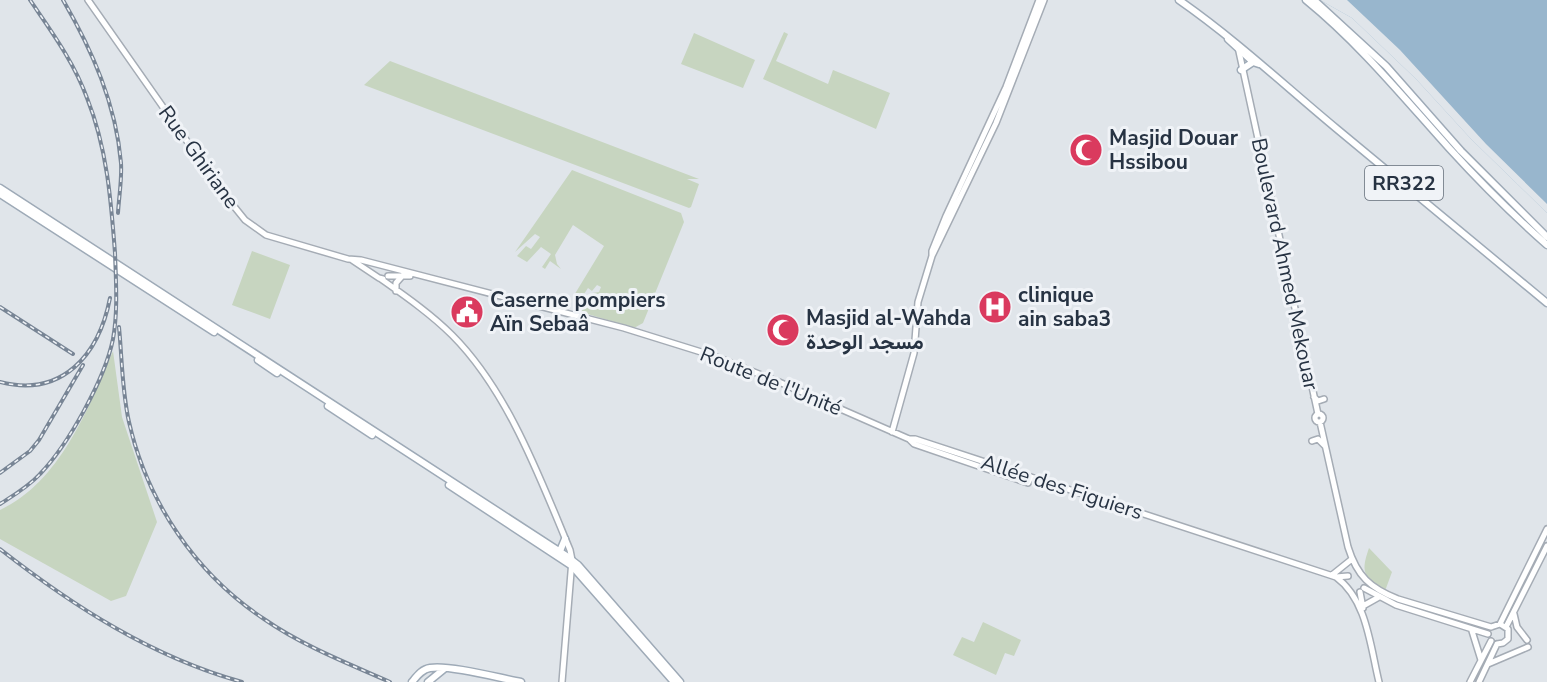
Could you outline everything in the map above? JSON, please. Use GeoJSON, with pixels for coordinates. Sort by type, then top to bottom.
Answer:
{"type":"FeatureCollection","features":[{"type":"Feature","properties":{"kind":"main road","name":"RR322"},"geometry":{"type":"LineString","coordinates":[[1179,0],[1224,34],[1547,303]]}},
{"type":"Feature","properties":{"kind":"main road"},"geometry":{"type":"LineString","coordinates":[[1306,0],[1372,61],[1450,149],[1504,205],[1547,245]]}},
{"type":"Feature","properties":{"kind":"main road"},"geometry":{"type":"LineString","coordinates":[[1314,0],[1386,66],[1461,150],[1547,237]]}},
{"type":"Feature","properties":{"kind":"main road","name":"RR322"},"geometry":{"type":"LineString","coordinates":[[1238,46],[1253,62],[1261,65]]}},
{"type":"Feature","properties":{"kind":"main road"},"geometry":{"type":"LineString","coordinates":[[1241,70],[1253,62]]}},
{"type":"Feature","properties":{"kind":"main road"},"geometry":{"type":"LineString","coordinates":[[0,188],[420,462],[560,550],[680,682]]}},
{"type":"Feature","properties":{"kind":"main road"},"geometry":{"type":"LineString","coordinates":[[0,194],[572,563],[674,682]]}},
{"type":"Feature","properties":{"kind":"main road"},"geometry":{"type":"LineString","coordinates":[[560,550],[565,539]]}},
{"type":"Feature","properties":{"kind":"main road"},"geometry":{"type":"LineString","coordinates":[[412,682],[420,672],[429,668],[445,668],[521,682]]}},
{"type":"Feature","properties":{"kind":"main road"},"geometry":{"type":"LineString","coordinates":[[428,682],[445,668]]}},
{"type":"Feature","properties":{"kind":"street","name":"Rue Ghiriane"},"geometry":{"type":"LineString","coordinates":[[88,0],[224,194],[245,220],[256,229],[275,238],[352,260],[383,276],[394,290],[451,334],[480,367],[510,418],[565,539],[572,563]]}},
{"type":"Feature","properties":{"kind":"street"},"geometry":{"type":"LineString","coordinates":[[932,256],[946,216],[992,120],[1039,0]]}},
{"type":"Feature","properties":{"kind":"street"},"geometry":{"type":"LineString","coordinates":[[892,432],[914,353],[918,302],[932,256],[996,123],[1044,0]]}},
{"type":"Feature","properties":{"kind":"street","name":"Boulevard Ahmed Mekouar"},"geometry":{"type":"LineString","coordinates":[[1238,46],[1241,70],[1318,414],[1315,420],[1320,422],[1325,447]]}},
{"type":"Feature","properties":{"kind":"street","name":"Rue Ghiriane"},"geometry":{"type":"LineString","coordinates":[[352,260],[387,267]]}},
{"type":"Feature","properties":{"kind":"street"},"geometry":{"type":"LineString","coordinates":[[380,266],[376,269],[383,276],[387,267]]}},
{"type":"Feature","properties":{"kind":"street","name":"Route de l'Unité"},"geometry":{"type":"LineString","coordinates":[[387,267],[625,331],[630,330],[714,356],[909,439]]}},
{"type":"Feature","properties":{"kind":"street"},"geometry":{"type":"LineString","coordinates":[[394,290],[403,275]]}},
{"type":"Feature","properties":{"kind":"street","name":"Route de l'Unité"},"geometry":{"type":"LineString","coordinates":[[383,276],[403,275],[444,283]]}},
{"type":"Feature","properties":{"kind":"street"},"geometry":{"type":"LineString","coordinates":[[1314,397],[1318,401],[1324,399]]}},
{"type":"Feature","properties":{"kind":"street","name":"Allée des Figuiers"},"geometry":{"type":"LineString","coordinates":[[909,439],[914,438],[1029,480],[1334,576],[1345,584]]}},
{"type":"Feature","properties":{"kind":"street"},"geometry":{"type":"LineString","coordinates":[[1312,441],[1318,439],[1325,447],[1352,559],[1365,581],[1398,599],[1491,627],[1500,624],[1509,632],[1508,639],[1497,644],[1491,641],[1488,634],[1491,627]]}},
{"type":"Feature","properties":{"kind":"street"},"geometry":{"type":"LineString","coordinates":[[1500,624],[1547,529]]}},
{"type":"Feature","properties":{"kind":"street"},"geometry":{"type":"LineString","coordinates":[[1506,627],[1547,546]]}},
{"type":"Feature","properties":{"kind":"street"},"geometry":{"type":"LineString","coordinates":[[1352,559],[1345,584],[1347,590],[1353,593],[1362,613],[1379,682]]}},
{"type":"Feature","properties":{"kind":"street"},"geometry":{"type":"LineString","coordinates":[[1334,576],[1352,559]]}},
{"type":"Feature","properties":{"kind":"street"},"geometry":{"type":"LineString","coordinates":[[562,682],[572,563]]}},
{"type":"Feature","properties":{"kind":"street"},"geometry":{"type":"LineString","coordinates":[[1349,575],[1360,574]]}},
{"type":"Feature","properties":{"kind":"street","name":"Allée des Figuiers"},"geometry":{"type":"LineString","coordinates":[[1334,576],[1349,575]]}},
{"type":"Feature","properties":{"kind":"street"},"geometry":{"type":"LineString","coordinates":[[1362,613],[1362,590],[1365,581]]}},
{"type":"Feature","properties":{"kind":"street"},"geometry":{"type":"LineString","coordinates":[[1353,593],[1362,590],[1472,631],[1488,634]]}},
{"type":"Feature","properties":{"kind":"street"},"geometry":{"type":"LineString","coordinates":[[1363,606],[1379,597]]}},
{"type":"Feature","properties":{"kind":"street"},"geometry":{"type":"LineString","coordinates":[[1514,614],[1517,627],[1527,640]]}},
{"type":"Feature","properties":{"kind":"street"},"geometry":{"type":"LineString","coordinates":[[1472,631],[1481,660]]}},
{"type":"Feature","properties":{"kind":"street"},"geometry":{"type":"LineString","coordinates":[[1470,682],[1491,641]]}},
{"type":"Feature","properties":{"kind":"street"},"geometry":{"type":"LineString","coordinates":[[1479,682],[1497,644]]}},
{"type":"Feature","properties":{"kind":"street"},"geometry":{"type":"LineString","coordinates":[[1488,664],[1528,647]]}},
{"type":"Feature","properties":{"kind":"green space"},"geometry":{"type":"Polygon","coordinates":[[[784,32],[788,34],[776,61],[828,84],[833,70],[890,93],[876,129],[763,79],[784,32]]]}},
{"type":"Feature","properties":{"kind":"green space"},"geometry":{"type":"Polygon","coordinates":[[[694,33],[755,60],[743,88],[681,64],[694,33]]]}},
{"type":"Feature","properties":{"kind":"green space"},"geometry":{"type":"Polygon","coordinates":[[[390,61],[699,179],[687,179],[699,184],[691,207],[364,85],[390,61]]]}},
{"type":"Feature","properties":{"kind":"green space"},"geometry":{"type":"Polygon","coordinates":[[[572,170],[681,213],[684,222],[643,323],[634,328],[581,312],[592,293],[599,292],[601,287],[597,285],[592,291],[588,288],[580,300],[573,297],[604,246],[573,225],[555,255],[561,269],[550,261],[545,269],[542,267],[551,254],[541,247],[527,262],[517,256],[526,246],[531,249],[540,237],[535,234],[515,252],[572,170]]]}},
{"type":"Feature","properties":{"kind":"green space"},"geometry":{"type":"Polygon","coordinates":[[[252,251],[290,265],[270,319],[232,305],[252,251]]]}},
{"type":"Feature","properties":{"kind":"green space"},"geometry":{"type":"Polygon","coordinates":[[[113,351],[122,417],[157,522],[126,596],[111,601],[0,539],[0,510],[21,498],[56,463],[82,419],[113,351]]]}},
{"type":"Feature","properties":{"kind":"green space"},"geometry":{"type":"Polygon","coordinates":[[[1369,548],[1392,572],[1385,591],[1372,582],[1366,574],[1365,564],[1369,548]]]}},
{"type":"Feature","properties":{"kind":"green space"},"geometry":{"type":"Polygon","coordinates":[[[983,622],[1021,640],[1014,656],[1005,653],[996,675],[953,655],[962,637],[974,642],[983,622]]]}},
{"type":"Feature","properties":{"kind":"water"},"geometry":{"type":"Polygon","coordinates":[[[1320,0],[1547,0],[1547,213],[1471,139],[1416,79],[1352,18],[1320,0]]]}},
{"type":"Feature","properties":{"kind":"pier"},"geometry":{"type":"Polygon","coordinates":[[[1320,0],[1347,0],[1400,50],[1486,144],[1547,204],[1547,213],[1471,139],[1416,79],[1352,18],[1320,0]]]}},
{"type":"Feature","properties":{"kind":"railway"},"geometry":{"type":"LineString","coordinates":[[0,504],[26,487],[40,474],[73,429],[94,392],[109,355],[116,318],[112,213],[104,155],[94,117],[76,72],[30,0]]}},
{"type":"Feature","properties":{"kind":"railway"},"geometry":{"type":"LineString","coordinates":[[63,0],[93,58],[114,120],[121,163],[118,213]]}},
{"type":"Feature","properties":{"kind":"railway"},"geometry":{"type":"LineString","coordinates":[[0,382],[22,385],[42,384],[74,367],[87,354],[97,337],[105,319],[110,298]]}},
{"type":"Feature","properties":{"kind":"railway"},"geometry":{"type":"LineString","coordinates":[[0,307],[73,354]]}},
{"type":"Feature","properties":{"kind":"railway"},"geometry":{"type":"LineString","coordinates":[[119,327],[125,398],[137,452],[162,508],[196,558],[239,601],[279,629],[326,654],[390,682]]}},
{"type":"Feature","properties":{"kind":"railway"},"geometry":{"type":"LineString","coordinates":[[0,473],[30,451],[39,440],[83,365]]}},
{"type":"Feature","properties":{"kind":"railway"},"geometry":{"type":"LineString","coordinates":[[0,549],[85,610],[115,628],[176,659],[242,682]]}},
{"type":"Feature","properties":{"kind":"place","name":"Masjid Douar Hssibou"},"geometry":{"type":"Point","coordinates":[1086,150]}},
{"type":"Feature","properties":{"kind":"place","name":"clinique ain saba3"},"geometry":{"type":"Point","coordinates":[995,307]}},
{"type":"Feature","properties":{"kind":"place","name":"Caserne pompiers Aïn Sebaâ"},"geometry":{"type":"Point","coordinates":[467,312]}},
{"type":"Feature","properties":{"kind":"place","name":"Masjid al-Wahda مسجد الوحدة"},"geometry":{"type":"Point","coordinates":[783,330]}}]}
